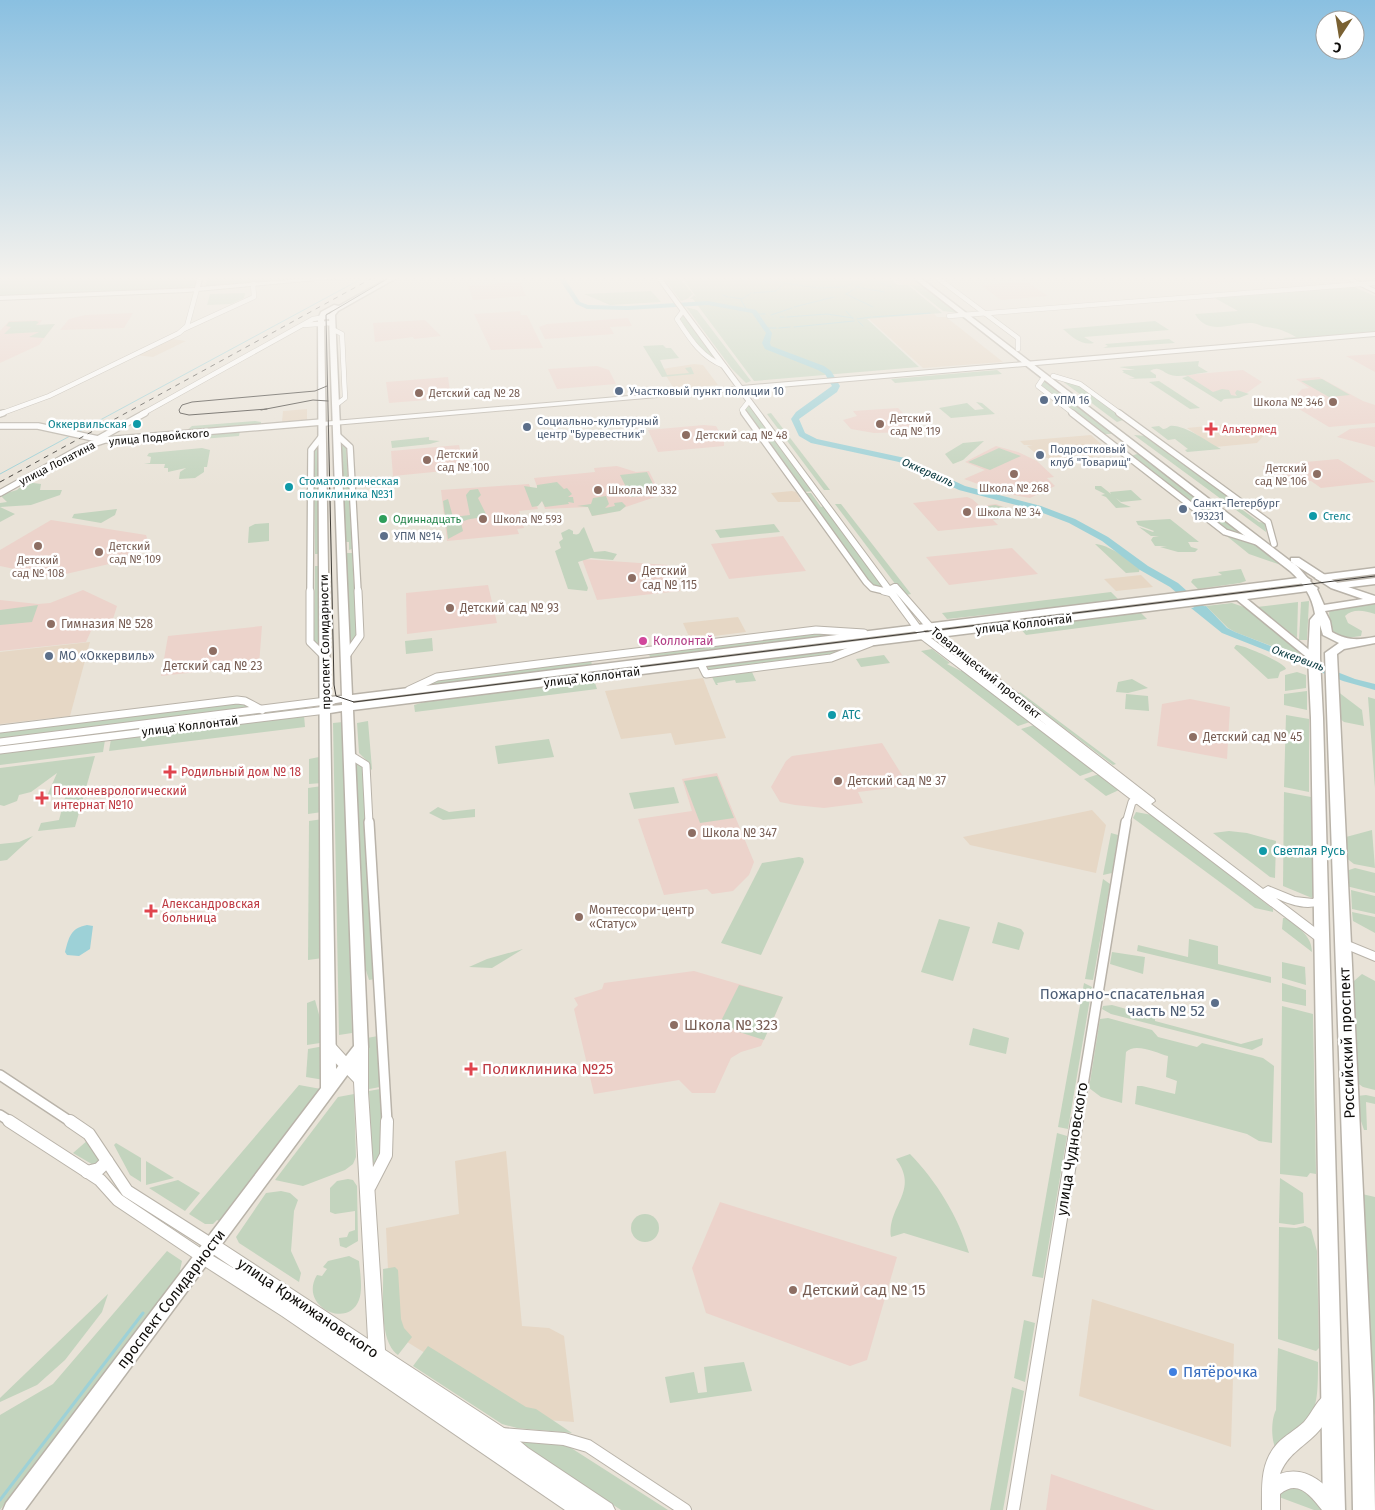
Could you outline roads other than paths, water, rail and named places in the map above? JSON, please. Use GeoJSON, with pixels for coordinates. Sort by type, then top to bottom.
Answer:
{"type":"FeatureCollection","features":[{"type":"Feature","properties":{"kind":"main road","name":"проспект Солидарности"},"geometry":{"type":"LineString","coordinates":[[321,346],[329,1088]]}},
{"type":"Feature","properties":{"kind":"main road","name":"проспект Солидарности"},"geometry":{"type":"LineString","coordinates":[[13,1510],[361,1047],[333,346]]}},
{"type":"Feature","properties":{"kind":"main road"},"geometry":{"type":"LineString","coordinates":[[1008,346],[1320,578],[1335,586],[1372,598]]}},
{"type":"Feature","properties":{"kind":"main road"},"geometry":{"type":"LineString","coordinates":[[1015,346],[1031,363]]}},
{"type":"Feature","properties":{"kind":"main road"},"geometry":{"type":"LineString","coordinates":[[1048,376],[1306,580],[1313,588],[1320,612],[1325,621],[1327,633],[1342,641],[1355,643],[1375,640]]}},
{"type":"Feature","properties":{"kind":"main road"},"geometry":{"type":"LineString","coordinates":[[1306,580],[1375,571]]}},
{"type":"Feature","properties":{"kind":"main road","name":"улица Коллонтай"},"geometry":{"type":"LineString","coordinates":[[326,706],[701,664],[868,638],[928,626],[1306,580]]}},
{"type":"Feature","properties":{"kind":"main road"},"geometry":{"type":"LineString","coordinates":[[1240,598],[1375,580]]}},
{"type":"Feature","properties":{"kind":"main road"},"geometry":{"type":"LineString","coordinates":[[1357,583],[1354,585],[1354,589],[1372,598]]}},
{"type":"Feature","properties":{"kind":"main road"},"geometry":{"type":"LineString","coordinates":[[1240,598],[1314,658]]}},
{"type":"Feature","properties":{"kind":"main road","name":"улица Коллонтай"},"geometry":{"type":"LineString","coordinates":[[348,703],[409,690],[868,638],[924,637],[1240,598]]}},
{"type":"Feature","properties":{"kind":"main road"},"geometry":{"type":"LineString","coordinates":[[1314,658],[1315,620],[1320,612],[1372,598]]}},
{"type":"Feature","properties":{"kind":"main road"},"geometry":{"type":"LineString","coordinates":[[1288,635],[1301,642],[1314,642]]}},
{"type":"Feature","properties":{"kind":"main road","name":"Российский проспект"},"geometry":{"type":"LineString","coordinates":[[1355,643],[1334,650],[1331,653],[1362,1405],[1364,1510]]}},
{"type":"Feature","properties":{"kind":"main road","name":"Российский проспект"},"geometry":{"type":"LineString","coordinates":[[1314,658],[1334,1510]]}},
{"type":"Feature","properties":{"kind":"main road"},"geometry":{"type":"LineString","coordinates":[[1322,936],[1343,946]]}},
{"type":"Feature","properties":{"kind":"street"},"geometry":{"type":"LineString","coordinates":[[0,415],[24,409],[149,346]]}},
{"type":"Feature","properties":{"kind":"street","name":"улица Лопатина"},"geometry":{"type":"LineString","coordinates":[[0,493],[264,346]]}},
{"type":"Feature","properties":{"kind":"street"},"geometry":{"type":"LineString","coordinates":[[336,405],[345,398],[343,346]]}},
{"type":"Feature","properties":{"kind":"street"},"geometry":{"type":"LineString","coordinates":[[696,346],[705,358],[724,366]]}},
{"type":"Feature","properties":{"kind":"street","name":"Товарищеский проспект"},"geometry":{"type":"LineString","coordinates":[[710,346],[742,387],[749,401],[924,637],[1268,890],[1322,936]]}},
{"type":"Feature","properties":{"kind":"street","name":"Товарищеский проспект"},"geometry":{"type":"LineString","coordinates":[[711,346],[896,588],[937,635],[1140,797],[1322,936]]}},
{"type":"Feature","properties":{"kind":"street"},"geometry":{"type":"LineString","coordinates":[[1031,363],[1227,346]]}},
{"type":"Feature","properties":{"kind":"street","name":"улица Подвойского"},"geometry":{"type":"LineString","coordinates":[[98,440],[336,422],[1031,363]]}},
{"type":"Feature","properties":{"kind":"street"},"geometry":{"type":"LineString","coordinates":[[334,370],[344,369]]}},
{"type":"Feature","properties":{"kind":"street"},"geometry":{"type":"LineString","coordinates":[[1048,376],[1038,386],[1225,532],[1260,543]]}},
{"type":"Feature","properties":{"kind":"street"},"geometry":{"type":"LineString","coordinates":[[749,401],[742,410],[866,582],[872,588],[892,593]]}},
{"type":"Feature","properties":{"kind":"street"},"geometry":{"type":"LineString","coordinates":[[0,426],[38,426],[98,440]]}},
{"type":"Feature","properties":{"kind":"street"},"geometry":{"type":"LineString","coordinates":[[337,435],[350,447],[360,636],[346,656]]}},
{"type":"Feature","properties":{"kind":"street"},"geometry":{"type":"LineString","coordinates":[[322,436],[311,450],[310,642],[326,658]]}},
{"type":"Feature","properties":{"kind":"street"},"geometry":{"type":"LineString","coordinates":[[0,729],[237,700],[245,701],[262,710]]}},
{"type":"Feature","properties":{"kind":"street","name":"улица Коллонтай"},"geometry":{"type":"LineString","coordinates":[[0,742],[262,710],[326,706]]}},
{"type":"Feature","properties":{"kind":"street","name":"улица Коллонтай"},"geometry":{"type":"LineString","coordinates":[[0,750],[326,706]]}},
{"type":"Feature","properties":{"kind":"street"},"geometry":{"type":"LineString","coordinates":[[350,755],[366,765],[388,1138],[386,1155],[368,1190]]}},
{"type":"Feature","properties":{"kind":"street","name":"улица Чудновского"},"geometry":{"type":"LineString","coordinates":[[1013,1510],[1127,816],[1132,802],[1140,797]]}},
{"type":"Feature","properties":{"kind":"street"},"geometry":{"type":"LineString","coordinates":[[1268,890],[1300,903],[1316,903],[1321,898]]}},
{"type":"Feature","properties":{"kind":"street"},"geometry":{"type":"LineString","coordinates":[[1343,946],[1375,958]]}},
{"type":"Feature","properties":{"kind":"street"},"geometry":{"type":"LineString","coordinates":[[1343,946],[1375,962]]}},
{"type":"Feature","properties":{"kind":"street"},"geometry":{"type":"LineString","coordinates":[[329,1047],[361,1080]]}},
{"type":"Feature","properties":{"kind":"street","name":"проспект Солидарности"},"geometry":{"type":"LineString","coordinates":[[361,1047],[361,1080],[368,1190],[372,1359]]}},
{"type":"Feature","properties":{"kind":"street","name":"улица Кржижановского"},"geometry":{"type":"LineString","coordinates":[[0,1075],[89,1134],[127,1191],[208,1251],[372,1359],[581,1510]]}},
{"type":"Feature","properties":{"kind":"street","name":"улица Кржижановского"},"geometry":{"type":"LineString","coordinates":[[0,1114],[100,1180],[118,1200],[208,1251]]}},
{"type":"Feature","properties":{"kind":"street"},"geometry":{"type":"LineString","coordinates":[[87,1172],[98,1169],[106,1161]]}},
{"type":"Feature","properties":{"kind":"street","name":"улица Кржижановского"},"geometry":{"type":"LineString","coordinates":[[372,1359],[498,1434],[522,1454],[606,1510]]}},
{"type":"Feature","properties":{"kind":"street"},"geometry":{"type":"LineString","coordinates":[[1270,1510],[1271,1474],[1276,1460],[1284,1449],[1311,1427],[1332,1396]]}},
{"type":"Feature","properties":{"kind":"street","name":"Российский проспект"},"geometry":{"type":"LineString","coordinates":[[1362,1405],[1375,1433]]}},
{"type":"Feature","properties":{"kind":"street"},"geometry":{"type":"LineString","coordinates":[[498,1434],[576,1441],[588,1446],[685,1510]]}},
{"type":"Feature","properties":{"kind":"street","name":"Российский проспект"},"geometry":{"type":"LineString","coordinates":[[1271,1490],[1284,1480],[1293,1478],[1303,1481],[1313,1487],[1334,1510]]}},
{"type":"Feature","properties":{"kind":"water"},"geometry":{"type":"Polygon","coordinates":[[[1206,606],[1227,628],[1235,632],[1355,679],[1375,684],[1375,690],[1343,681],[1222,633],[1191,608],[1206,606]]]}},
{"type":"Feature","properties":{"kind":"water"},"geometry":{"type":"Polygon","coordinates":[[[81,926],[93,926],[90,949],[79,956],[67,955],[65,952],[71,934],[81,926]]]}},
{"type":"Feature","properties":{"kind":"waterway"},"geometry":{"type":"LineString","coordinates":[[78,432],[236,346]]}},
{"type":"Feature","properties":{"kind":"waterway","name":"Оккервиль"},"geometry":{"type":"LineString","coordinates":[[768,346],[821,368],[828,373],[836,386],[834,390],[799,414],[795,419],[802,434],[814,441],[902,460],[962,488],[1038,508],[1072,521],[1105,539],[1144,568],[1174,585],[1211,617]]}},
{"type":"Feature","properties":{"kind":"waterway"},"geometry":{"type":"LineString","coordinates":[[0,474],[70,436]]}},
{"type":"Feature","properties":{"kind":"waterway"},"geometry":{"type":"LineString","coordinates":[[0,1500],[143,1313]]}},
{"type":"Feature","properties":{"kind":"tram line"},"geometry":{"type":"LineString","coordinates":[[327,346],[328,401]]}},
{"type":"Feature","properties":{"kind":"tram line"},"geometry":{"type":"LineString","coordinates":[[266,409],[189,415],[180,413],[179,410],[182,405],[192,402],[315,391],[327,386]]}},
{"type":"Feature","properties":{"kind":"tram line"},"geometry":{"type":"LineString","coordinates":[[266,409],[313,400],[328,401]]}},
{"type":"Feature","properties":{"kind":"tram line"},"geometry":{"type":"LineString","coordinates":[[328,401],[334,685],[336,696],[354,702],[1375,576]]}},
{"type":"Feature","properties":{"kind":"tram line"},"geometry":{"type":"LineString","coordinates":[[261,410],[266,409]]}},
{"type":"Feature","properties":{"kind":"railway"},"geometry":{"type":"LineString","coordinates":[[0,482],[247,346]]}},
{"type":"Feature","properties":{"kind":"place","name":"Участковый пункт полиции 10"},"geometry":{"type":"Point","coordinates":[619,391]}},
{"type":"Feature","properties":{"kind":"place","name":"Детский сад № 28"},"geometry":{"type":"Point","coordinates":[419,393]}},
{"type":"Feature","properties":{"kind":"place","name":"УПМ 16"},"geometry":{"type":"Point","coordinates":[1044,400]}},
{"type":"Feature","properties":{"kind":"place","name":"Школа № 346"},"geometry":{"type":"Point","coordinates":[1333,402]}},
{"type":"Feature","properties":{"kind":"place","name":"Оккервильская"},"geometry":{"type":"Point","coordinates":[137,424]}},
{"type":"Feature","properties":{"kind":"place","name":"Детский сад № 119"},"geometry":{"type":"Point","coordinates":[880,424]}},
{"type":"Feature","properties":{"kind":"place","name":"Социально-культурный центр \"Буревестник\""},"geometry":{"type":"Point","coordinates":[527,427]}},
{"type":"Feature","properties":{"kind":"place","name":"Альтермед"},"geometry":{"type":"Point","coordinates":[1211,429]}},
{"type":"Feature","properties":{"kind":"place","name":"Детский сад № 48"},"geometry":{"type":"Point","coordinates":[686,435]}},
{"type":"Feature","properties":{"kind":"place","name":"Подростковый клуб \"Товарищ\""},"geometry":{"type":"Point","coordinates":[1040,455]}},
{"type":"Feature","properties":{"kind":"place","name":"Детский сад № 100"},"geometry":{"type":"Point","coordinates":[427,460]}},
{"type":"Feature","properties":{"kind":"place","name":"Школа № 268"},"geometry":{"type":"Point","coordinates":[1014,474]}},
{"type":"Feature","properties":{"kind":"place","name":"Детский сад № 106"},"geometry":{"type":"Point","coordinates":[1317,474]}},
{"type":"Feature","properties":{"kind":"place","name":"Стоматологическая поликлиника №31"},"geometry":{"type":"Point","coordinates":[289,487]}},
{"type":"Feature","properties":{"kind":"place","name":"Школа № 332"},"geometry":{"type":"Point","coordinates":[598,490]}},
{"type":"Feature","properties":{"kind":"place","name":"Санкт-Петербург 193231"},"geometry":{"type":"Point","coordinates":[1183,509]}},
{"type":"Feature","properties":{"kind":"place","name":"Школа № 34"},"geometry":{"type":"Point","coordinates":[967,512]}},
{"type":"Feature","properties":{"kind":"place","name":"Стелс"},"geometry":{"type":"Point","coordinates":[1313,516]}},
{"type":"Feature","properties":{"kind":"place","name":"Одиннадцать"},"geometry":{"type":"Point","coordinates":[383,519]}},
{"type":"Feature","properties":{"kind":"place","name":"Школа № 593"},"geometry":{"type":"Point","coordinates":[483,519]}},
{"type":"Feature","properties":{"kind":"place","name":"УПМ №14"},"geometry":{"type":"Point","coordinates":[384,536]}},
{"type":"Feature","properties":{"kind":"place","name":"Детский сад № 108"},"geometry":{"type":"Point","coordinates":[38,546]}},
{"type":"Feature","properties":{"kind":"place","name":"Детский сад № 109"},"geometry":{"type":"Point","coordinates":[99,552]}},
{"type":"Feature","properties":{"kind":"place","name":"Детский сад № 115"},"geometry":{"type":"Point","coordinates":[632,578]}},
{"type":"Feature","properties":{"kind":"place","name":"Детский сад № 93"},"geometry":{"type":"Point","coordinates":[450,608]}},
{"type":"Feature","properties":{"kind":"place","name":"Гимназия № 528"},"geometry":{"type":"Point","coordinates":[51,624]}},
{"type":"Feature","properties":{"kind":"place","name":"Коллонтай"},"geometry":{"type":"Point","coordinates":[643,641]}},
{"type":"Feature","properties":{"kind":"place","name":"Детский сад № 23"},"geometry":{"type":"Point","coordinates":[213,651]}},
{"type":"Feature","properties":{"kind":"place","name":"МО «Оккервиль»"},"geometry":{"type":"Point","coordinates":[49,656]}},
{"type":"Feature","properties":{"kind":"place","name":"АТС"},"geometry":{"type":"Point","coordinates":[832,715]}},
{"type":"Feature","properties":{"kind":"place","name":"Детский сад № 45"},"geometry":{"type":"Point","coordinates":[1193,737]}},
{"type":"Feature","properties":{"kind":"place","name":"Родильный дом № 18"},"geometry":{"type":"Point","coordinates":[170,772]}},
{"type":"Feature","properties":{"kind":"place","name":"Детский сад № 37"},"geometry":{"type":"Point","coordinates":[838,781]}},
{"type":"Feature","properties":{"kind":"place","name":"Психоневрологический интернат №10"},"geometry":{"type":"Point","coordinates":[42,798]}},
{"type":"Feature","properties":{"kind":"place","name":"Школа № 347"},"geometry":{"type":"Point","coordinates":[692,833]}},
{"type":"Feature","properties":{"kind":"place","name":"Светлая Русь"},"geometry":{"type":"Point","coordinates":[1263,851]}},
{"type":"Feature","properties":{"kind":"place","name":"Александровская больница"},"geometry":{"type":"Point","coordinates":[151,911]}},
{"type":"Feature","properties":{"kind":"place","name":"Монтессори-центр «Статус»"},"geometry":{"type":"Point","coordinates":[579,917]}},
{"type":"Feature","properties":{"kind":"place","name":"Пожарно-спасательная часть № 52"},"geometry":{"type":"Point","coordinates":[1215,1003]}},
{"type":"Feature","properties":{"kind":"place","name":"Школа № 323"},"geometry":{"type":"Point","coordinates":[674,1025]}},
{"type":"Feature","properties":{"kind":"place","name":"Поликлиника №25"},"geometry":{"type":"Point","coordinates":[471,1069]}},
{"type":"Feature","properties":{"kind":"place","name":"Детский сад № 15"},"geometry":{"type":"Point","coordinates":[793,1290]}},
{"type":"Feature","properties":{"kind":"place","name":"Пятёрочка"},"geometry":{"type":"Point","coordinates":[1173,1372]}}]}
